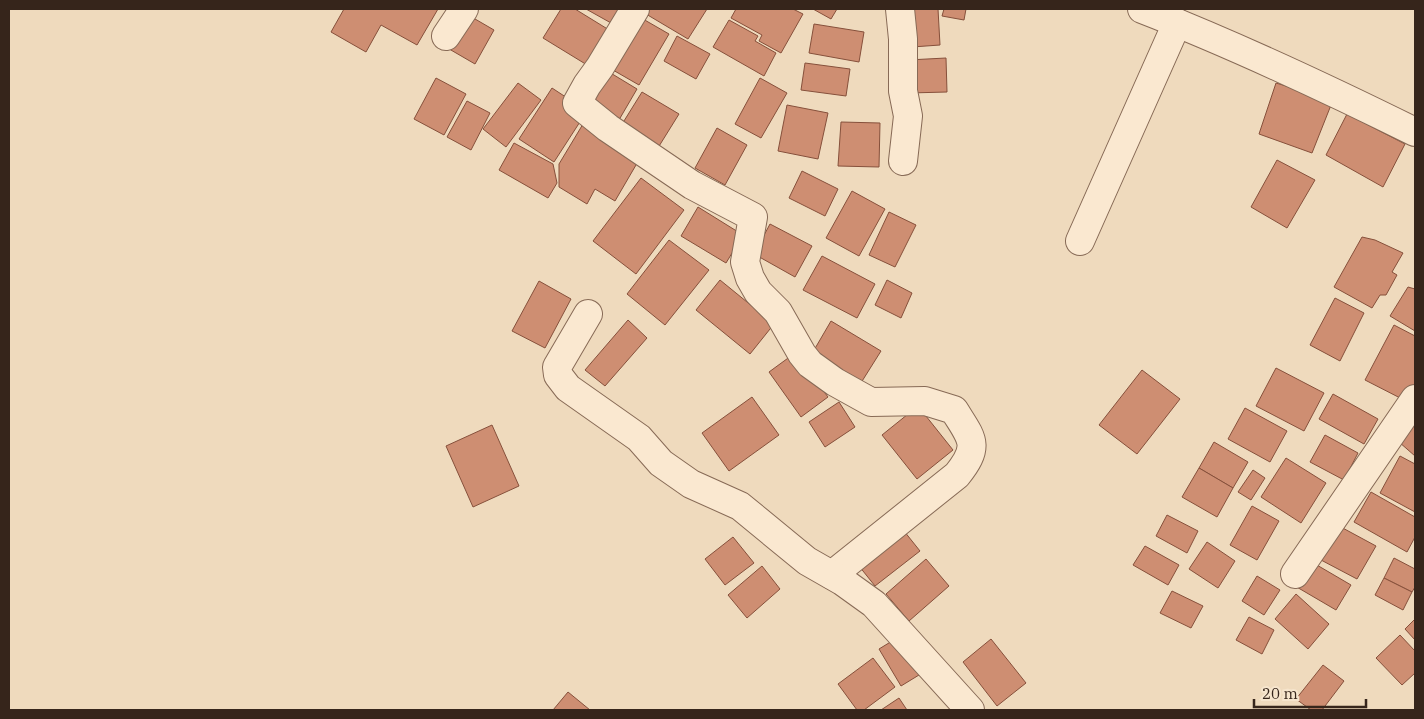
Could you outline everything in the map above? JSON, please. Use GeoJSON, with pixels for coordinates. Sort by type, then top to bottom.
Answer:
{"type":"FeatureCollection","features":[{"type":"Feature","properties":{"kind":"street"},"geometry":{"type":"LineString","coordinates":[[446,36],[464,9]]}},
{"type":"Feature","properties":{"kind":"street"},"geometry":{"type":"LineString","coordinates":[[635,9],[577,103],[608,128],[692,185],[753,216],[745,262],[750,278],[758,292],[778,312],[802,354],[810,364],[834,382],[871,402],[924,402],[954,410],[972,439],[970,457],[957,475],[832,575]]}},
{"type":"Feature","properties":{"kind":"street"},"geometry":{"type":"LineString","coordinates":[[900,9],[903,39],[903,91],[908,116],[904,161]]}},
{"type":"Feature","properties":{"kind":"street"},"geometry":{"type":"LineString","coordinates":[[1142,9],[1178,22],[1415,132]]}},
{"type":"Feature","properties":{"kind":"street"},"geometry":{"type":"LineString","coordinates":[[1080,241],[1178,22]]}},
{"type":"Feature","properties":{"kind":"street"},"geometry":{"type":"LineString","coordinates":[[588,314],[557,367],[558,375],[568,388],[639,438],[661,463],[691,484],[740,506],[807,561],[832,575],[874,604],[970,710]]}},
{"type":"Feature","properties":{"kind":"street"},"geometry":{"type":"LineString","coordinates":[[1295,574],[1415,399]]}},
{"type":"Feature","properties":{"kind":"building"},"geometry":{"type":"Polygon","coordinates":[[[344,9],[438,9],[417,45],[381,25],[366,52],[331,32],[344,9]]]}},
{"type":"Feature","properties":{"kind":"building"},"geometry":{"type":"Polygon","coordinates":[[[561,9],[575,9],[614,33],[592,68],[543,38],[561,9]]]}},
{"type":"Feature","properties":{"kind":"building"},"geometry":{"type":"Polygon","coordinates":[[[586,9],[631,9],[620,28],[586,9]]]}},
{"type":"Feature","properties":{"kind":"building"},"geometry":{"type":"Polygon","coordinates":[[[649,9],[707,9],[688,39],[646,14],[649,9]]]}},
{"type":"Feature","properties":{"kind":"building"},"geometry":{"type":"Polygon","coordinates":[[[736,9],[793,9],[803,14],[781,53],[759,41],[762,35],[731,18],[736,9]]]}},
{"type":"Feature","properties":{"kind":"building"},"geometry":{"type":"Polygon","coordinates":[[[813,9],[837,9],[831,19],[813,9]]]}},
{"type":"Feature","properties":{"kind":"building"},"geometry":{"type":"Polygon","coordinates":[[[910,9],[938,9],[940,45],[912,47],[910,9]]]}},
{"type":"Feature","properties":{"kind":"building"},"geometry":{"type":"Polygon","coordinates":[[[944,9],[966,9],[964,20],[942,16],[944,9]]]}},
{"type":"Feature","properties":{"kind":"building"},"geometry":{"type":"Polygon","coordinates":[[[463,12],[494,30],[475,64],[444,46],[463,12]]]}},
{"type":"Feature","properties":{"kind":"building"},"geometry":{"type":"Polygon","coordinates":[[[636,15],[669,34],[639,85],[606,66],[636,15]]]}},
{"type":"Feature","properties":{"kind":"building"},"geometry":{"type":"Polygon","coordinates":[[[729,20],[758,36],[755,41],[776,53],[764,76],[713,47],[729,20]]]}},
{"type":"Feature","properties":{"kind":"building"},"geometry":{"type":"Polygon","coordinates":[[[814,24],[864,32],[859,62],[809,53],[814,24]]]}},
{"type":"Feature","properties":{"kind":"building"},"geometry":{"type":"Polygon","coordinates":[[[677,36],[710,54],[696,79],[664,61],[677,36]]]}},
{"type":"Feature","properties":{"kind":"building"},"geometry":{"type":"Polygon","coordinates":[[[946,58],[947,92],[909,93],[908,60],[946,58]]]}},
{"type":"Feature","properties":{"kind":"building"},"geometry":{"type":"Polygon","coordinates":[[[805,63],[850,69],[846,96],[801,90],[805,63]]]}},
{"type":"Feature","properties":{"kind":"building"},"geometry":{"type":"Polygon","coordinates":[[[604,69],[637,89],[616,125],[584,105],[604,69]]]}},
{"type":"Feature","properties":{"kind":"building"},"geometry":{"type":"Polygon","coordinates":[[[436,78],[466,94],[444,135],[414,119],[436,78]]]}},
{"type":"Feature","properties":{"kind":"building"},"geometry":{"type":"Polygon","coordinates":[[[760,78],[787,93],[761,138],[735,124],[760,78]]]}},
{"type":"Feature","properties":{"kind":"building"},"geometry":{"type":"Polygon","coordinates":[[[518,83],[541,100],[506,147],[483,129],[518,83]]]}},
{"type":"Feature","properties":{"kind":"building"},"geometry":{"type":"Polygon","coordinates":[[[1276,83],[1333,100],[1312,153],[1259,134],[1276,83]]]}},
{"type":"Feature","properties":{"kind":"building"},"geometry":{"type":"Polygon","coordinates":[[[552,88],[587,111],[554,162],[519,139],[552,88]]]}},
{"type":"Feature","properties":{"kind":"building"},"geometry":{"type":"Polygon","coordinates":[[[642,92],[679,114],[656,151],[619,129],[642,92]]]}},
{"type":"Feature","properties":{"kind":"building"},"geometry":{"type":"Polygon","coordinates":[[[467,101],[490,113],[471,150],[447,137],[467,101]]]}},
{"type":"Feature","properties":{"kind":"building"},"geometry":{"type":"Polygon","coordinates":[[[787,105],[828,113],[818,159],[778,151],[787,105]]]}},
{"type":"Feature","properties":{"kind":"building"},"geometry":{"type":"Polygon","coordinates":[[[1347,114],[1405,144],[1383,187],[1326,155],[1347,114]]]}},
{"type":"Feature","properties":{"kind":"building"},"geometry":{"type":"Polygon","coordinates":[[[586,119],[643,153],[615,201],[595,189],[587,204],[559,187],[559,164],[586,119]]]}},
{"type":"Feature","properties":{"kind":"building"},"geometry":{"type":"Polygon","coordinates":[[[841,122],[880,123],[879,167],[838,166],[841,122]]]}},
{"type":"Feature","properties":{"kind":"building"},"geometry":{"type":"Polygon","coordinates":[[[717,128],[747,145],[725,185],[695,168],[717,128]]]}},
{"type":"Feature","properties":{"kind":"building"},"geometry":{"type":"Polygon","coordinates":[[[514,143],[553,164],[557,183],[548,198],[499,170],[514,143]]]}},
{"type":"Feature","properties":{"kind":"building"},"geometry":{"type":"Polygon","coordinates":[[[1277,160],[1315,180],[1287,228],[1251,207],[1277,160]]]}},
{"type":"Feature","properties":{"kind":"building"},"geometry":{"type":"Polygon","coordinates":[[[802,171],[838,189],[825,216],[789,198],[802,171]]]}},
{"type":"Feature","properties":{"kind":"building"},"geometry":{"type":"Polygon","coordinates":[[[641,178],[684,210],[636,274],[593,241],[641,178]]]}},
{"type":"Feature","properties":{"kind":"building"},"geometry":{"type":"Polygon","coordinates":[[[852,191],[885,209],[859,256],[826,238],[852,191]]]}},
{"type":"Feature","properties":{"kind":"building"},"geometry":{"type":"Polygon","coordinates":[[[698,207],[743,235],[726,263],[681,236],[698,207]]]}},
{"type":"Feature","properties":{"kind":"building"},"geometry":{"type":"Polygon","coordinates":[[[889,212],[916,225],[895,267],[869,255],[889,212]]]}},
{"type":"Feature","properties":{"kind":"building"},"geometry":{"type":"Polygon","coordinates":[[[770,224],[812,246],[795,277],[754,254],[770,224]]]}},
{"type":"Feature","properties":{"kind":"building"},"geometry":{"type":"Polygon","coordinates":[[[1362,237],[1375,240],[1403,253],[1392,272],[1397,275],[1386,295],[1380,295],[1372,308],[1334,287],[1362,237]]]}},
{"type":"Feature","properties":{"kind":"building"},"geometry":{"type":"Polygon","coordinates":[[[669,240],[709,270],[665,325],[627,294],[669,240]]]}},
{"type":"Feature","properties":{"kind":"building"},"geometry":{"type":"Polygon","coordinates":[[[822,256],[875,284],[857,318],[803,290],[822,256]]]}},
{"type":"Feature","properties":{"kind":"building"},"geometry":{"type":"Polygon","coordinates":[[[720,280],[774,324],[750,354],[696,310],[720,280]]]}},
{"type":"Feature","properties":{"kind":"building"},"geometry":{"type":"Polygon","coordinates":[[[887,280],[912,293],[901,318],[875,305],[887,280]]]}},
{"type":"Feature","properties":{"kind":"building"},"geometry":{"type":"Polygon","coordinates":[[[539,281],[571,299],[545,348],[512,331],[539,281]]]}},
{"type":"Feature","properties":{"kind":"building"},"geometry":{"type":"Polygon","coordinates":[[[1408,287],[1415,289],[1415,331],[1390,316],[1408,287]]]}},
{"type":"Feature","properties":{"kind":"building"},"geometry":{"type":"Polygon","coordinates":[[[1335,298],[1364,313],[1340,361],[1310,345],[1335,298]]]}},
{"type":"Feature","properties":{"kind":"building"},"geometry":{"type":"Polygon","coordinates":[[[628,320],[647,338],[605,386],[585,370],[628,320]]]}},
{"type":"Feature","properties":{"kind":"building"},"geometry":{"type":"Polygon","coordinates":[[[831,321],[881,351],[859,386],[810,357],[831,321]]]}},
{"type":"Feature","properties":{"kind":"building"},"geometry":{"type":"Polygon","coordinates":[[[1394,325],[1415,336],[1415,389],[1408,402],[1365,380],[1394,325]]]}},
{"type":"Feature","properties":{"kind":"building"},"geometry":{"type":"Polygon","coordinates":[[[795,353],[828,397],[801,417],[769,372],[795,353]]]}},
{"type":"Feature","properties":{"kind":"building"},"geometry":{"type":"Polygon","coordinates":[[[1276,368],[1324,393],[1304,431],[1256,406],[1276,368]]]}},
{"type":"Feature","properties":{"kind":"building"},"geometry":{"type":"Polygon","coordinates":[[[1142,370],[1180,399],[1137,454],[1099,425],[1142,370]]]}},
{"type":"Feature","properties":{"kind":"building"},"geometry":{"type":"Polygon","coordinates":[[[1333,394],[1378,419],[1364,444],[1319,419],[1333,394]]]}},
{"type":"Feature","properties":{"kind":"building"},"geometry":{"type":"Polygon","coordinates":[[[752,397],[779,435],[729,471],[702,433],[752,397]]]}},
{"type":"Feature","properties":{"kind":"building"},"geometry":{"type":"Polygon","coordinates":[[[839,402],[855,427],[825,447],[809,422],[839,402]]]}},
{"type":"Feature","properties":{"kind":"building"},"geometry":{"type":"Polygon","coordinates":[[[918,406],[953,450],[917,479],[882,435],[918,406]]]}},
{"type":"Feature","properties":{"kind":"building"},"geometry":{"type":"Polygon","coordinates":[[[1245,408],[1287,431],[1270,462],[1228,439],[1245,408]]]}},
{"type":"Feature","properties":{"kind":"building"},"geometry":{"type":"Polygon","coordinates":[[[1415,416],[1415,456],[1399,442],[1415,416]]]}},
{"type":"Feature","properties":{"kind":"building"},"geometry":{"type":"Polygon","coordinates":[[[492,425],[519,486],[473,507],[446,446],[492,425]]]}},
{"type":"Feature","properties":{"kind":"building"},"geometry":{"type":"Polygon","coordinates":[[[1325,435],[1358,453],[1344,480],[1310,462],[1325,435]]]}},
{"type":"Feature","properties":{"kind":"building"},"geometry":{"type":"Polygon","coordinates":[[[1214,442],[1248,462],[1233,488],[1199,468],[1214,442]]]}},
{"type":"Feature","properties":{"kind":"building"},"geometry":{"type":"Polygon","coordinates":[[[1400,456],[1415,464],[1415,512],[1380,493],[1400,456]]]}},
{"type":"Feature","properties":{"kind":"building"},"geometry":{"type":"Polygon","coordinates":[[[1286,458],[1326,483],[1301,523],[1261,497],[1286,458]]]}},
{"type":"Feature","properties":{"kind":"building"},"geometry":{"type":"Polygon","coordinates":[[[1199,468],[1233,488],[1217,517],[1182,497],[1199,468]]]}},
{"type":"Feature","properties":{"kind":"building"},"geometry":{"type":"Polygon","coordinates":[[[1253,470],[1265,478],[1251,500],[1238,492],[1253,470]]]}},
{"type":"Feature","properties":{"kind":"building"},"geometry":{"type":"Polygon","coordinates":[[[1371,492],[1415,517],[1415,537],[1407,552],[1354,522],[1371,492]]]}},
{"type":"Feature","properties":{"kind":"building"},"geometry":{"type":"Polygon","coordinates":[[[1252,506],[1279,521],[1257,560],[1230,545],[1252,506]]]}},
{"type":"Feature","properties":{"kind":"building"},"geometry":{"type":"Polygon","coordinates":[[[1167,515],[1198,531],[1187,553],[1156,536],[1167,515]]]}},
{"type":"Feature","properties":{"kind":"building"},"geometry":{"type":"Polygon","coordinates":[[[1339,526],[1376,546],[1357,579],[1321,560],[1339,526]]]}},
{"type":"Feature","properties":{"kind":"building"},"geometry":{"type":"Polygon","coordinates":[[[904,531],[920,551],[875,586],[859,566],[904,531]]]}},
{"type":"Feature","properties":{"kind":"building"},"geometry":{"type":"Polygon","coordinates":[[[733,537],[754,563],[725,585],[705,559],[733,537]]]}},
{"type":"Feature","properties":{"kind":"building"},"geometry":{"type":"Polygon","coordinates":[[[1207,542],[1235,561],[1218,588],[1189,569],[1207,542]]]}},
{"type":"Feature","properties":{"kind":"building"},"geometry":{"type":"Polygon","coordinates":[[[1145,546],[1179,565],[1168,585],[1133,565],[1145,546]]]}},
{"type":"Feature","properties":{"kind":"building"},"geometry":{"type":"Polygon","coordinates":[[[1394,558],[1415,569],[1415,587],[1412,592],[1384,578],[1394,558]]]}},
{"type":"Feature","properties":{"kind":"building"},"geometry":{"type":"Polygon","coordinates":[[[926,559],[949,586],[909,621],[886,594],[926,559]]]}},
{"type":"Feature","properties":{"kind":"building"},"geometry":{"type":"Polygon","coordinates":[[[1310,561],[1351,585],[1336,610],[1295,586],[1310,561]]]}},
{"type":"Feature","properties":{"kind":"building"},"geometry":{"type":"Polygon","coordinates":[[[762,566],[780,589],[747,618],[728,595],[762,566]]]}},
{"type":"Feature","properties":{"kind":"building"},"geometry":{"type":"Polygon","coordinates":[[[1257,576],[1280,590],[1264,615],[1242,601],[1257,576]]]}},
{"type":"Feature","properties":{"kind":"building"},"geometry":{"type":"Polygon","coordinates":[[[1384,578],[1412,592],[1403,610],[1375,595],[1384,578]]]}},
{"type":"Feature","properties":{"kind":"building"},"geometry":{"type":"Polygon","coordinates":[[[1172,591],[1203,606],[1191,628],[1160,613],[1172,591]]]}},
{"type":"Feature","properties":{"kind":"building"},"geometry":{"type":"Polygon","coordinates":[[[1296,594],[1329,624],[1308,649],[1275,619],[1296,594]]]}},
{"type":"Feature","properties":{"kind":"building"},"geometry":{"type":"Polygon","coordinates":[[[1249,617],[1274,630],[1262,654],[1236,640],[1249,617]]]}},
{"type":"Feature","properties":{"kind":"building"},"geometry":{"type":"Polygon","coordinates":[[[1415,619],[1415,640],[1405,629],[1415,619]]]}},
{"type":"Feature","properties":{"kind":"building"},"geometry":{"type":"Polygon","coordinates":[[[1400,635],[1415,651],[1415,673],[1402,685],[1376,658],[1400,635]]]}},
{"type":"Feature","properties":{"kind":"building"},"geometry":{"type":"Polygon","coordinates":[[[897,638],[919,675],[901,686],[879,649],[897,638]]]}},
{"type":"Feature","properties":{"kind":"building"},"geometry":{"type":"Polygon","coordinates":[[[991,639],[1026,683],[997,706],[963,662],[991,639]]]}},
{"type":"Feature","properties":{"kind":"building"},"geometry":{"type":"Polygon","coordinates":[[[873,658],[895,687],[864,710],[857,710],[838,684],[873,658]]]}},
{"type":"Feature","properties":{"kind":"building"},"geometry":{"type":"Polygon","coordinates":[[[1323,665],[1344,681],[1322,710],[1311,710],[1296,699],[1323,665]]]}},
{"type":"Feature","properties":{"kind":"building"},"geometry":{"type":"Polygon","coordinates":[[[568,692],[590,710],[553,710],[568,692]]]}},
{"type":"Feature","properties":{"kind":"building"},"geometry":{"type":"Polygon","coordinates":[[[899,698],[907,710],[881,710],[899,698]]]}}]}
